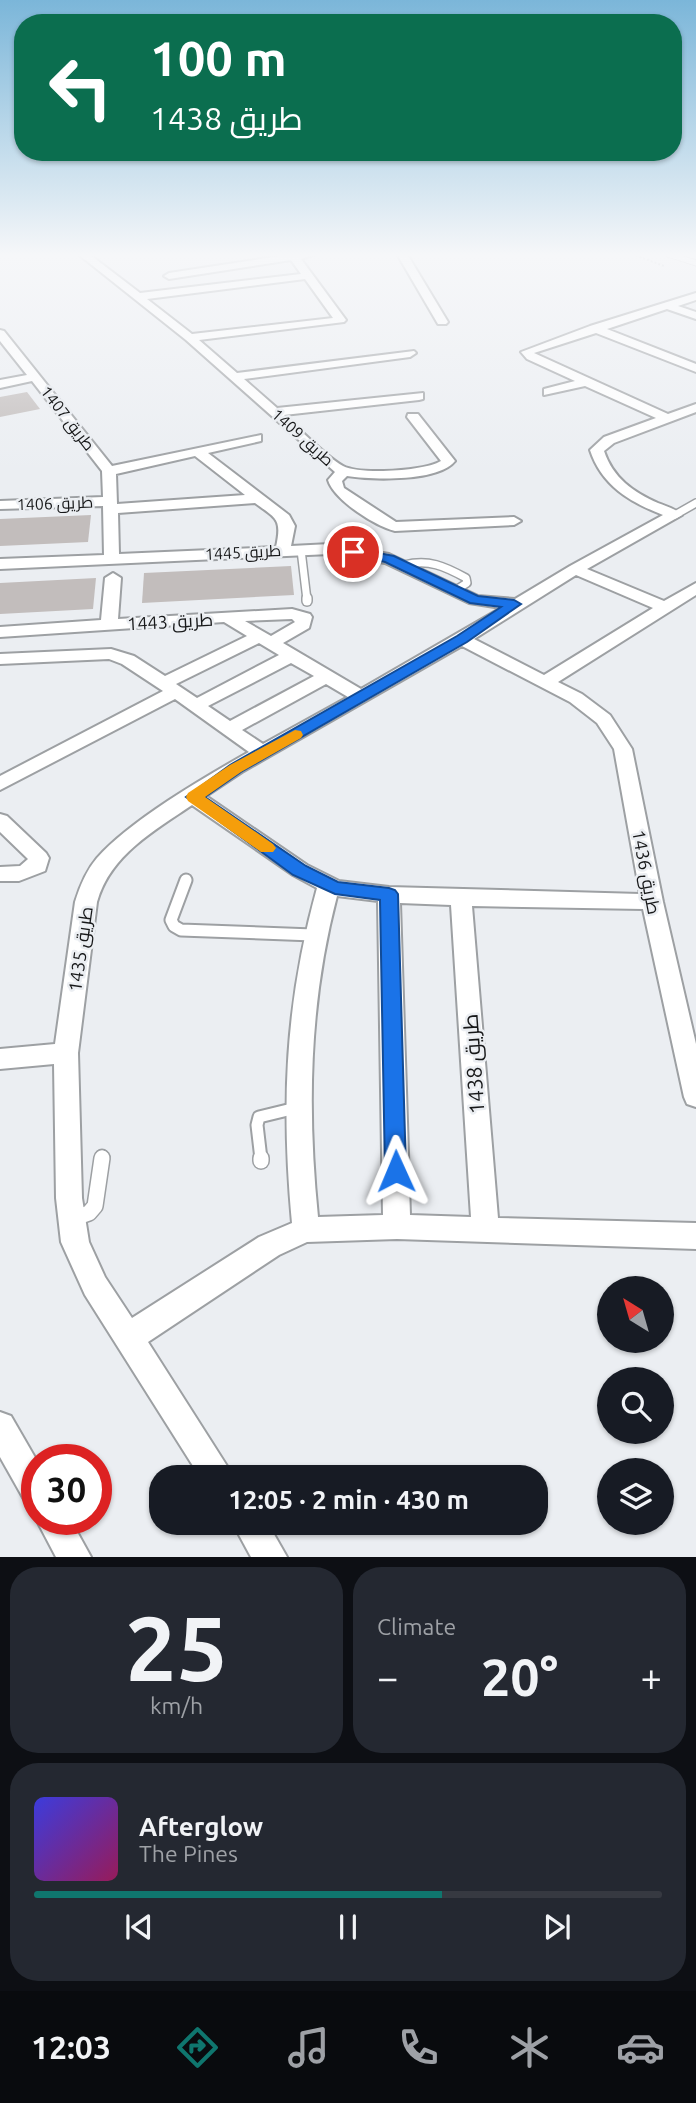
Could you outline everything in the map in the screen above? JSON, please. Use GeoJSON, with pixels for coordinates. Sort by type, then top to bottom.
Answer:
{"type":"FeatureCollection","features":[{"type":"Feature","properties":{"kind":"street","name":"طريق 1409"},"geometry":{"type":"LineString","coordinates":[[175,327],[344,471],[399,475],[443,467],[447,461],[413,417]]}},
{"type":"Feature","properties":{"kind":"street"},"geometry":{"type":"LineString","coordinates":[[190,338],[285,327]]}},
{"type":"Feature","properties":{"kind":"street"},"geometry":{"type":"LineString","coordinates":[[598,327],[527,352],[668,419]]}},
{"type":"Feature","properties":{"kind":"street"},"geometry":{"type":"LineString","coordinates":[[594,328],[696,368]]}},
{"type":"Feature","properties":{"kind":"street","name":"طريق 1407"},"geometry":{"type":"LineString","coordinates":[[0,333],[109,471]]}},
{"type":"Feature","properties":{"kind":"street"},"geometry":{"type":"LineString","coordinates":[[235,377],[410,353]]}},
{"type":"Feature","properties":{"kind":"street"},"geometry":{"type":"LineString","coordinates":[[0,384],[36,377]]}},
{"type":"Feature","properties":{"kind":"street"},"geometry":{"type":"LineString","coordinates":[[548,392],[586,382]]}},
{"type":"Feature","properties":{"kind":"street"},"geometry":{"type":"LineString","coordinates":[[275,412],[419,396]]}},
{"type":"Feature","properties":{"kind":"street"},"geometry":{"type":"LineString","coordinates":[[675,515],[633,498],[616,485],[597,454],[599,446],[609,440],[696,408]]}},
{"type":"Feature","properties":{"kind":"street"},"geometry":{"type":"LineString","coordinates":[[112,558],[109,471],[256,438]]}},
{"type":"Feature","properties":{"kind":"street"},"geometry":{"type":"LineString","coordinates":[[198,452],[277,511],[288,526],[283,550]]}},
{"type":"Feature","properties":{"kind":"street"},"geometry":{"type":"LineString","coordinates":[[344,471],[335,480],[338,489],[389,525],[408,527],[514,521]]}},
{"type":"Feature","properties":{"kind":"street"},"geometry":{"type":"LineString","coordinates":[[109,505],[261,498]]}},
{"type":"Feature","properties":{"kind":"street","name":"طريق 1406"},"geometry":{"type":"LineString","coordinates":[[0,505],[109,505]]}},
{"type":"Feature","properties":{"kind":"street","name":"طريق 1435"},"geometry":{"type":"LineString","coordinates":[[210,1465],[95,1286],[75,1241],[69,1198],[66,1053],[86,902],[92,882],[104,864],[135,834],[263,753],[462,639],[514,604],[675,515]]}},
{"type":"Feature","properties":{"kind":"street","name":"طريق 1445"},"geometry":{"type":"LineString","coordinates":[[0,564],[330,549],[373,555],[404,565],[475,600],[514,604]]}},
{"type":"Feature","properties":{"kind":"street"},"geometry":{"type":"LineString","coordinates":[[575,569],[664,607]]}},
{"type":"Feature","properties":{"kind":"street"},"geometry":{"type":"LineString","coordinates":[[109,624],[113,578]]}},
{"type":"Feature","properties":{"kind":"street"},"geometry":{"type":"LineString","coordinates":[[545,681],[696,588]]}},
{"type":"Feature","properties":{"kind":"street"},"geometry":{"type":"LineString","coordinates":[[475,600],[486,622]]}},
{"type":"Feature","properties":{"kind":"street"},"geometry":{"type":"LineString","coordinates":[[0,784],[169,687],[303,624],[304,617],[292,614],[227,617]]}},
{"type":"Feature","properties":{"kind":"street","name":"طريق 1443"},"geometry":{"type":"LineString","coordinates":[[0,632],[227,617],[361,697]]}},
{"type":"Feature","properties":{"kind":"street"},"geometry":{"type":"LineString","coordinates":[[24,657],[33,630]]}},
{"type":"Feature","properties":{"kind":"street","name":"طريق 1436"},"geometry":{"type":"LineString","coordinates":[[462,639],[576,698],[604,719],[623,749],[652,902],[696,1097]]}},
{"type":"Feature","properties":{"kind":"street"},"geometry":{"type":"LineString","coordinates":[[0,659],[111,654],[128,660],[263,753]]}},
{"type":"Feature","properties":{"kind":"street"},"geometry":{"type":"LineString","coordinates":[[195,706],[291,656]]}},
{"type":"Feature","properties":{"kind":"street"},"geometry":{"type":"LineString","coordinates":[[230,729],[325,677]]}},
{"type":"Feature","properties":{"kind":"street"},"geometry":{"type":"LineString","coordinates":[[194,797],[300,870],[335,888],[461,898],[652,902]]}},
{"type":"Feature","properties":{"kind":"street"},"geometry":{"type":"LineString","coordinates":[[0,821],[27,844],[38,858],[38,866],[29,872],[18,875],[0,874]]}},
{"type":"Feature","properties":{"kind":"street"},"geometry":{"type":"LineString","coordinates":[[306,1230],[296,1108],[297,1045],[313,935],[329,884]]}},
{"type":"Feature","properties":{"kind":"street"},"geometry":{"type":"LineString","coordinates":[[389,894],[397,1227]]}},
{"type":"Feature","properties":{"kind":"street","name":"طريق 1438"},"geometry":{"type":"LineString","coordinates":[[461,898],[485,1229]]}},
{"type":"Feature","properties":{"kind":"street"},"geometry":{"type":"LineString","coordinates":[[0,1059],[66,1053]]}},
{"type":"Feature","properties":{"kind":"street"},"geometry":{"type":"LineString","coordinates":[[128,1338],[269,1245],[306,1230],[397,1227],[696,1236]]}},
{"type":"Feature","properties":{"kind":"street"},"geometry":{"type":"LineString","coordinates":[[0,1427],[21,1464]]}},
{"type":"Feature","properties":{"kind":"street"},"geometry":{"type":"LineString","coordinates":[[61,1535],[74,1557]]}},
{"type":"Feature","properties":{"kind":"street"},"geometry":{"type":"LineString","coordinates":[[256,1535],[270,1557]]}},
{"type":"Feature","properties":{"kind":"lane"},"geometry":{"type":"LineString","coordinates":[[675,515],[696,503]]}},
{"type":"Feature","properties":{"kind":"lane"},"geometry":{"type":"LineString","coordinates":[[301,550],[307,601]]}},
{"type":"Feature","properties":{"kind":"lane"},"geometry":{"type":"LineString","coordinates":[[186,880],[171,920],[174,926],[181,930],[313,935]]}},
{"type":"Feature","properties":{"kind":"lane"},"geometry":{"type":"LineString","coordinates":[[261,1161],[257,1125],[259,1117],[296,1108]]}},
{"type":"Feature","properties":{"kind":"lane"},"geometry":{"type":"LineString","coordinates":[[72,1219],[89,1213],[95,1206],[102,1156]]}},
{"type":"Feature","properties":{"kind":"building"},"geometry":{"type":"Polygon","coordinates":[[[27,392],[40,409],[0,417],[0,397],[27,392]]]}},
{"type":"Feature","properties":{"kind":"building"},"geometry":{"type":"Polygon","coordinates":[[[91,515],[88,542],[0,546],[0,519],[91,515]]]}},
{"type":"Feature","properties":{"kind":"building"},"geometry":{"type":"Polygon","coordinates":[[[291,566],[294,595],[142,603],[144,573],[291,566]]]}},
{"type":"Feature","properties":{"kind":"building"},"geometry":{"type":"Polygon","coordinates":[[[96,578],[93,609],[0,614],[0,583],[96,578]]]}},
{"type":"Feature","properties":{"kind":"slow traffic"},"geometry":{"type":"LineString","coordinates":[[267,848],[194,797],[236,768],[295,735]]}},
{"type":"Feature","properties":{"kind":"route"},"geometry":{"type":"LineString","coordinates":[[353,552],[389,559],[475,600],[514,604],[462,639],[236,768],[194,797],[300,870],[335,888],[389,894],[396,1171]]}}]}
